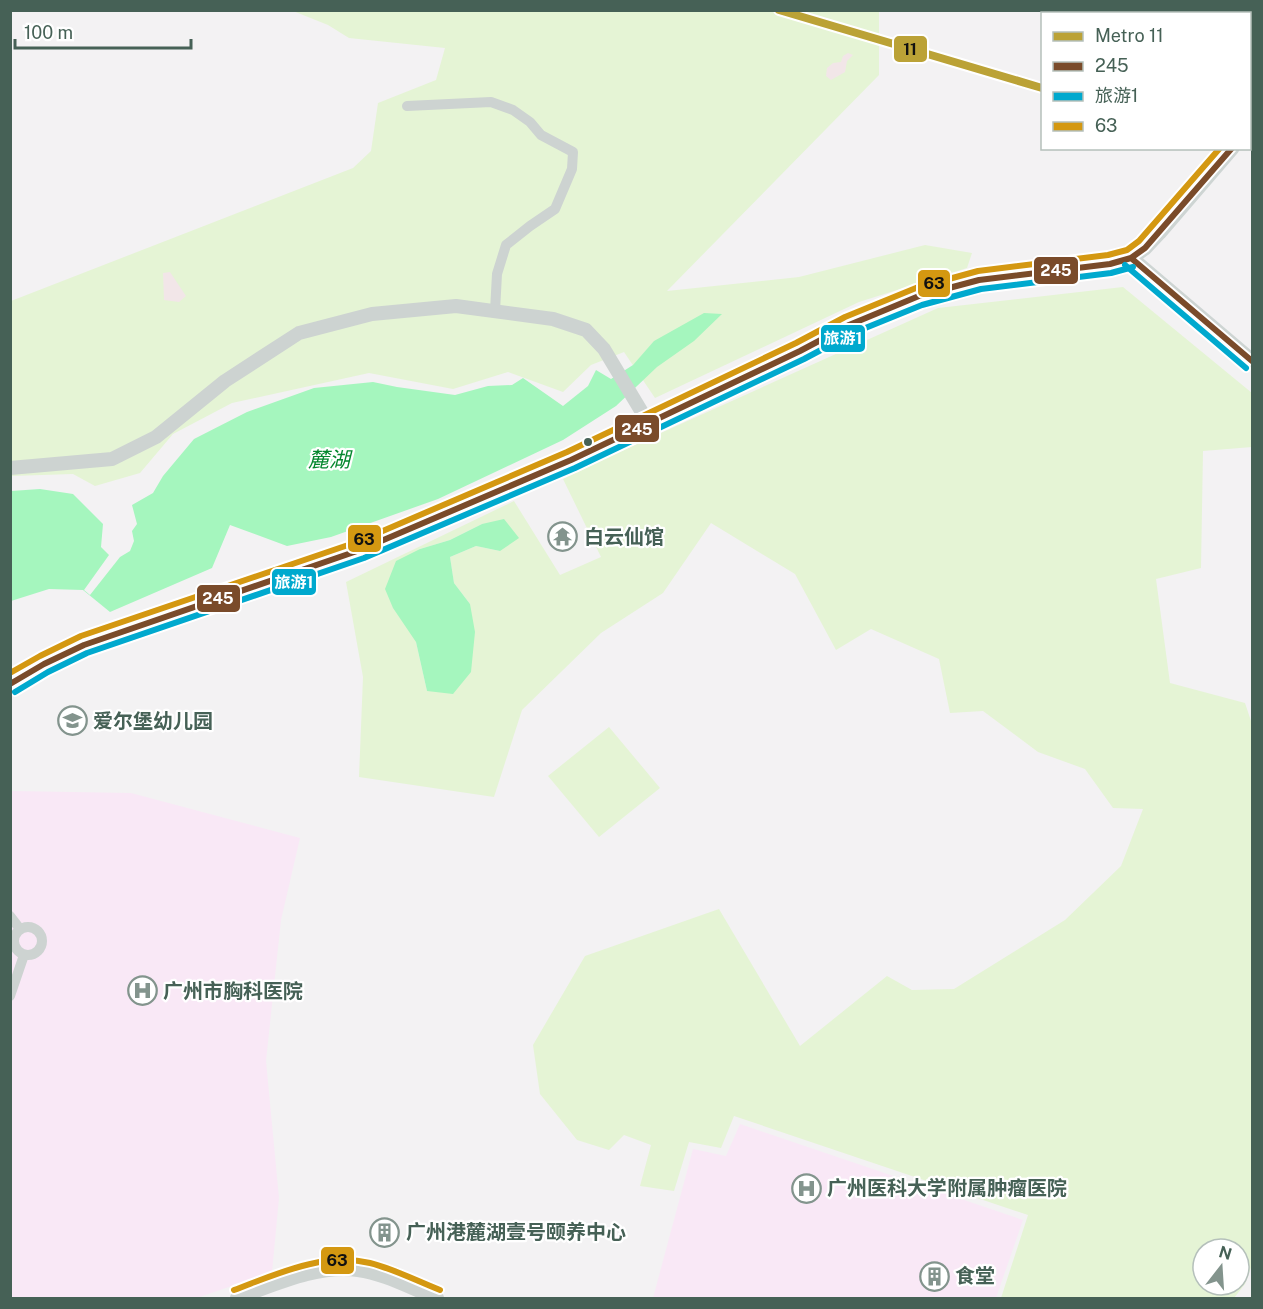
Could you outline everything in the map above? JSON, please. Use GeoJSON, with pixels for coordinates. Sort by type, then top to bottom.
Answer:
{"type":"FeatureCollection","features":[{"type":"Feature","properties":{"kind":"main road"},"geometry":{"type":"LineString","coordinates":[[10,684],[44,664],[84,645],[360,550],[571,460],[800,351],[849,325],[919,296],[979,280],[1110,264],[1131,258],[1160,233],[1230,150]]}},
{"type":"Feature","properties":{"kind":"main road"},"geometry":{"type":"LineString","coordinates":[[1131,258],[1252,361]]}},
{"type":"Feature","properties":{"kind":"street"},"geometry":{"type":"LineString","coordinates":[[407,105],[491,102],[513,110],[530,122],[541,135],[573,152],[572,169],[555,209],[506,244],[497,274],[495,311]]}},
{"type":"Feature","properties":{"kind":"street"},"geometry":{"type":"LineString","coordinates":[[10,468],[112,459],[156,437],[225,381],[300,333],[372,314],[456,306],[554,319],[586,330],[604,349],[649,424]]}},
{"type":"Feature","properties":{"kind":"street"},"geometry":{"type":"LineString","coordinates":[[10,916],[20,929]]}},
{"type":"Feature","properties":{"kind":"street"},"geometry":{"type":"LineString","coordinates":[[34,928],[38,931],[42,940],[41,949],[34,955],[24,955],[16,950],[14,936],[20,929],[34,928]]}},
{"type":"Feature","properties":{"kind":"street"},"geometry":{"type":"LineString","coordinates":[[10,996],[24,955]]}},
{"type":"Feature","properties":{"kind":"street"},"geometry":{"type":"LineString","coordinates":[[237,1299],[312,1273],[335,1269],[357,1270],[380,1275],[437,1299]]}},
{"type":"Feature","properties":{"kind":"shaded area"},"geometry":{"type":"Polygon","coordinates":[[[293,11],[879,11],[879,75],[667,291],[799,277],[925,245],[972,253],[967,268],[859,302],[655,398],[624,352],[591,365],[563,392],[508,372],[453,389],[369,373],[232,403],[173,434],[140,473],[95,486],[73,474],[11,476],[11,301],[353,168],[371,151],[378,103],[436,80],[445,48],[349,38],[328,25],[293,11]]]}},
{"type":"Feature","properties":{"kind":"shaded area"},"geometry":{"type":"Polygon","coordinates":[[[1123,287],[1252,393],[1252,447],[1203,451],[1201,568],[1156,579],[1170,683],[1245,703],[1252,724],[1251,1268],[1251,1237],[1191,1237],[1191,1297],[1234,1298],[1001,1298],[1028,1215],[734,1116],[721,1148],[689,1142],[674,1191],[640,1186],[651,1145],[624,1135],[609,1150],[577,1140],[540,1094],[533,1045],[585,956],[719,909],[800,1046],[887,976],[912,990],[954,989],[1065,920],[1121,866],[1143,809],[1113,808],[1085,769],[1038,752],[983,711],[950,713],[939,659],[871,629],[836,650],[795,574],[711,523],[663,593],[601,633],[522,710],[494,797],[359,777],[363,677],[346,582],[514,501],[560,575],[601,557],[563,479],[938,308],[1123,287]],[[482,524],[450,540],[420,549],[416,642],[427,691],[470,604],[454,583],[450,557],[476,546],[500,551],[482,524]]]}},
{"type":"Feature","properties":{"kind":"shaded area"},"geometry":{"type":"Polygon","coordinates":[[[609,727],[660,788],[599,837],[548,776],[609,727]]]}},
{"type":"Feature","properties":{"kind":"shaded area","name":"广州市胸科医院"},"geometry":{"type":"Polygon","coordinates":[[[11,791],[131,793],[300,838],[281,920],[266,1061],[279,1198],[272,1272],[197,1298],[11,1298],[11,791]]]}},
{"type":"Feature","properties":{"kind":"shaded area","name":"广州医科大学附属肿瘤医院"},"geometry":{"type":"Polygon","coordinates":[[[740,1124],[1023,1220],[996,1298],[653,1298],[693,1149],[726,1156],[740,1124]]]}},
{"type":"Feature","properties":{"kind":"sand"},"geometry":{"type":"Polygon","coordinates":[[[848,53],[853,55],[847,61],[845,72],[831,80],[826,76],[827,68],[833,63],[841,62],[843,56],[848,53]]]}},
{"type":"Feature","properties":{"kind":"sand"},"geometry":{"type":"Polygon","coordinates":[[[170,272],[186,296],[179,302],[164,300],[163,273],[170,272]]]}},
{"type":"Feature","properties":{"kind":"water","name":"麓湖"},"geometry":{"type":"Polygon","coordinates":[[[704,313],[722,314],[694,341],[657,367],[616,406],[563,440],[438,499],[331,537],[287,546],[230,525],[212,568],[110,612],[83,590],[49,589],[11,601],[11,491],[40,489],[73,494],[103,524],[101,547],[109,555],[84,590],[90,595],[120,557],[130,551],[134,541],[132,531],[137,524],[132,505],[153,493],[163,476],[194,439],[247,412],[314,388],[373,382],[455,395],[488,386],[512,385],[523,378],[563,406],[588,386],[596,370],[611,379],[633,365],[654,341],[704,313]]]}},
{"type":"Feature","properties":{"kind":"water"},"geometry":{"type":"Polygon","coordinates":[[[504,519],[519,538],[500,551],[476,546],[450,557],[454,583],[470,604],[475,632],[471,672],[453,694],[427,691],[416,642],[393,608],[385,589],[396,561],[420,549],[450,540],[482,524],[504,519]]]}},
{"type":"Feature","properties":{"kind":"metro line","name":"11"},"geometry":{"type":"LineString","coordinates":[[779,10],[1041,88]]}},
{"type":"Feature","properties":{"kind":"transit line","name":"63"},"geometry":{"type":"LineString","coordinates":[[10,673],[81,636],[357,542],[567,452],[796,343],[845,317],[916,288],[978,271],[1108,255],[1127,250],[1139,241],[1218,150]]}},
{"type":"Feature","properties":{"kind":"transit line","name":"245"},"geometry":{"type":"LineString","coordinates":[[10,684],[44,664],[84,645],[360,550],[571,460],[800,351],[849,325],[919,296],[979,280],[1110,264],[1131,258],[1145,248],[1230,150]]}},
{"type":"Feature","properties":{"kind":"transit line","name":"245"},"geometry":{"type":"LineString","coordinates":[[1131,258],[1252,361]]}},
{"type":"Feature","properties":{"kind":"transit line","name":"旅游1"},"geometry":{"type":"LineString","coordinates":[[1125,265],[1246,368]]}},
{"type":"Feature","properties":{"kind":"transit line","name":"旅游1"},"geometry":{"type":"LineString","coordinates":[[15,692],[48,672],[87,653],[364,558],[575,468],[804,359],[853,333],[922,305],[981,289],[1111,273],[1133,267]]}},
{"type":"Feature","properties":{"kind":"transit line","name":"63"},"geometry":{"type":"LineString","coordinates":[[234,1290],[300,1266],[335,1260],[370,1263],[440,1290]]}},
{"type":"Feature","properties":{"kind":"place","name":"白云仙馆"},"geometry":{"type":"Point","coordinates":[563,537]}},
{"type":"Feature","properties":{"kind":"place","name":"爱尔堡幼儿园"},"geometry":{"type":"Point","coordinates":[72,721]}},
{"type":"Feature","properties":{"kind":"place","name":"广州市胸科医院"},"geometry":{"type":"Point","coordinates":[142,991]}},
{"type":"Feature","properties":{"kind":"place","name":"广州医科大学附属肿瘤医院"},"geometry":{"type":"Point","coordinates":[806,1188]}},
{"type":"Feature","properties":{"kind":"place","name":"广州港麓湖壹号颐养中心"},"geometry":{"type":"Point","coordinates":[385,1232]}},
{"type":"Feature","properties":{"kind":"place","name":"食堂"},"geometry":{"type":"Point","coordinates":[934,1276]}}]}
